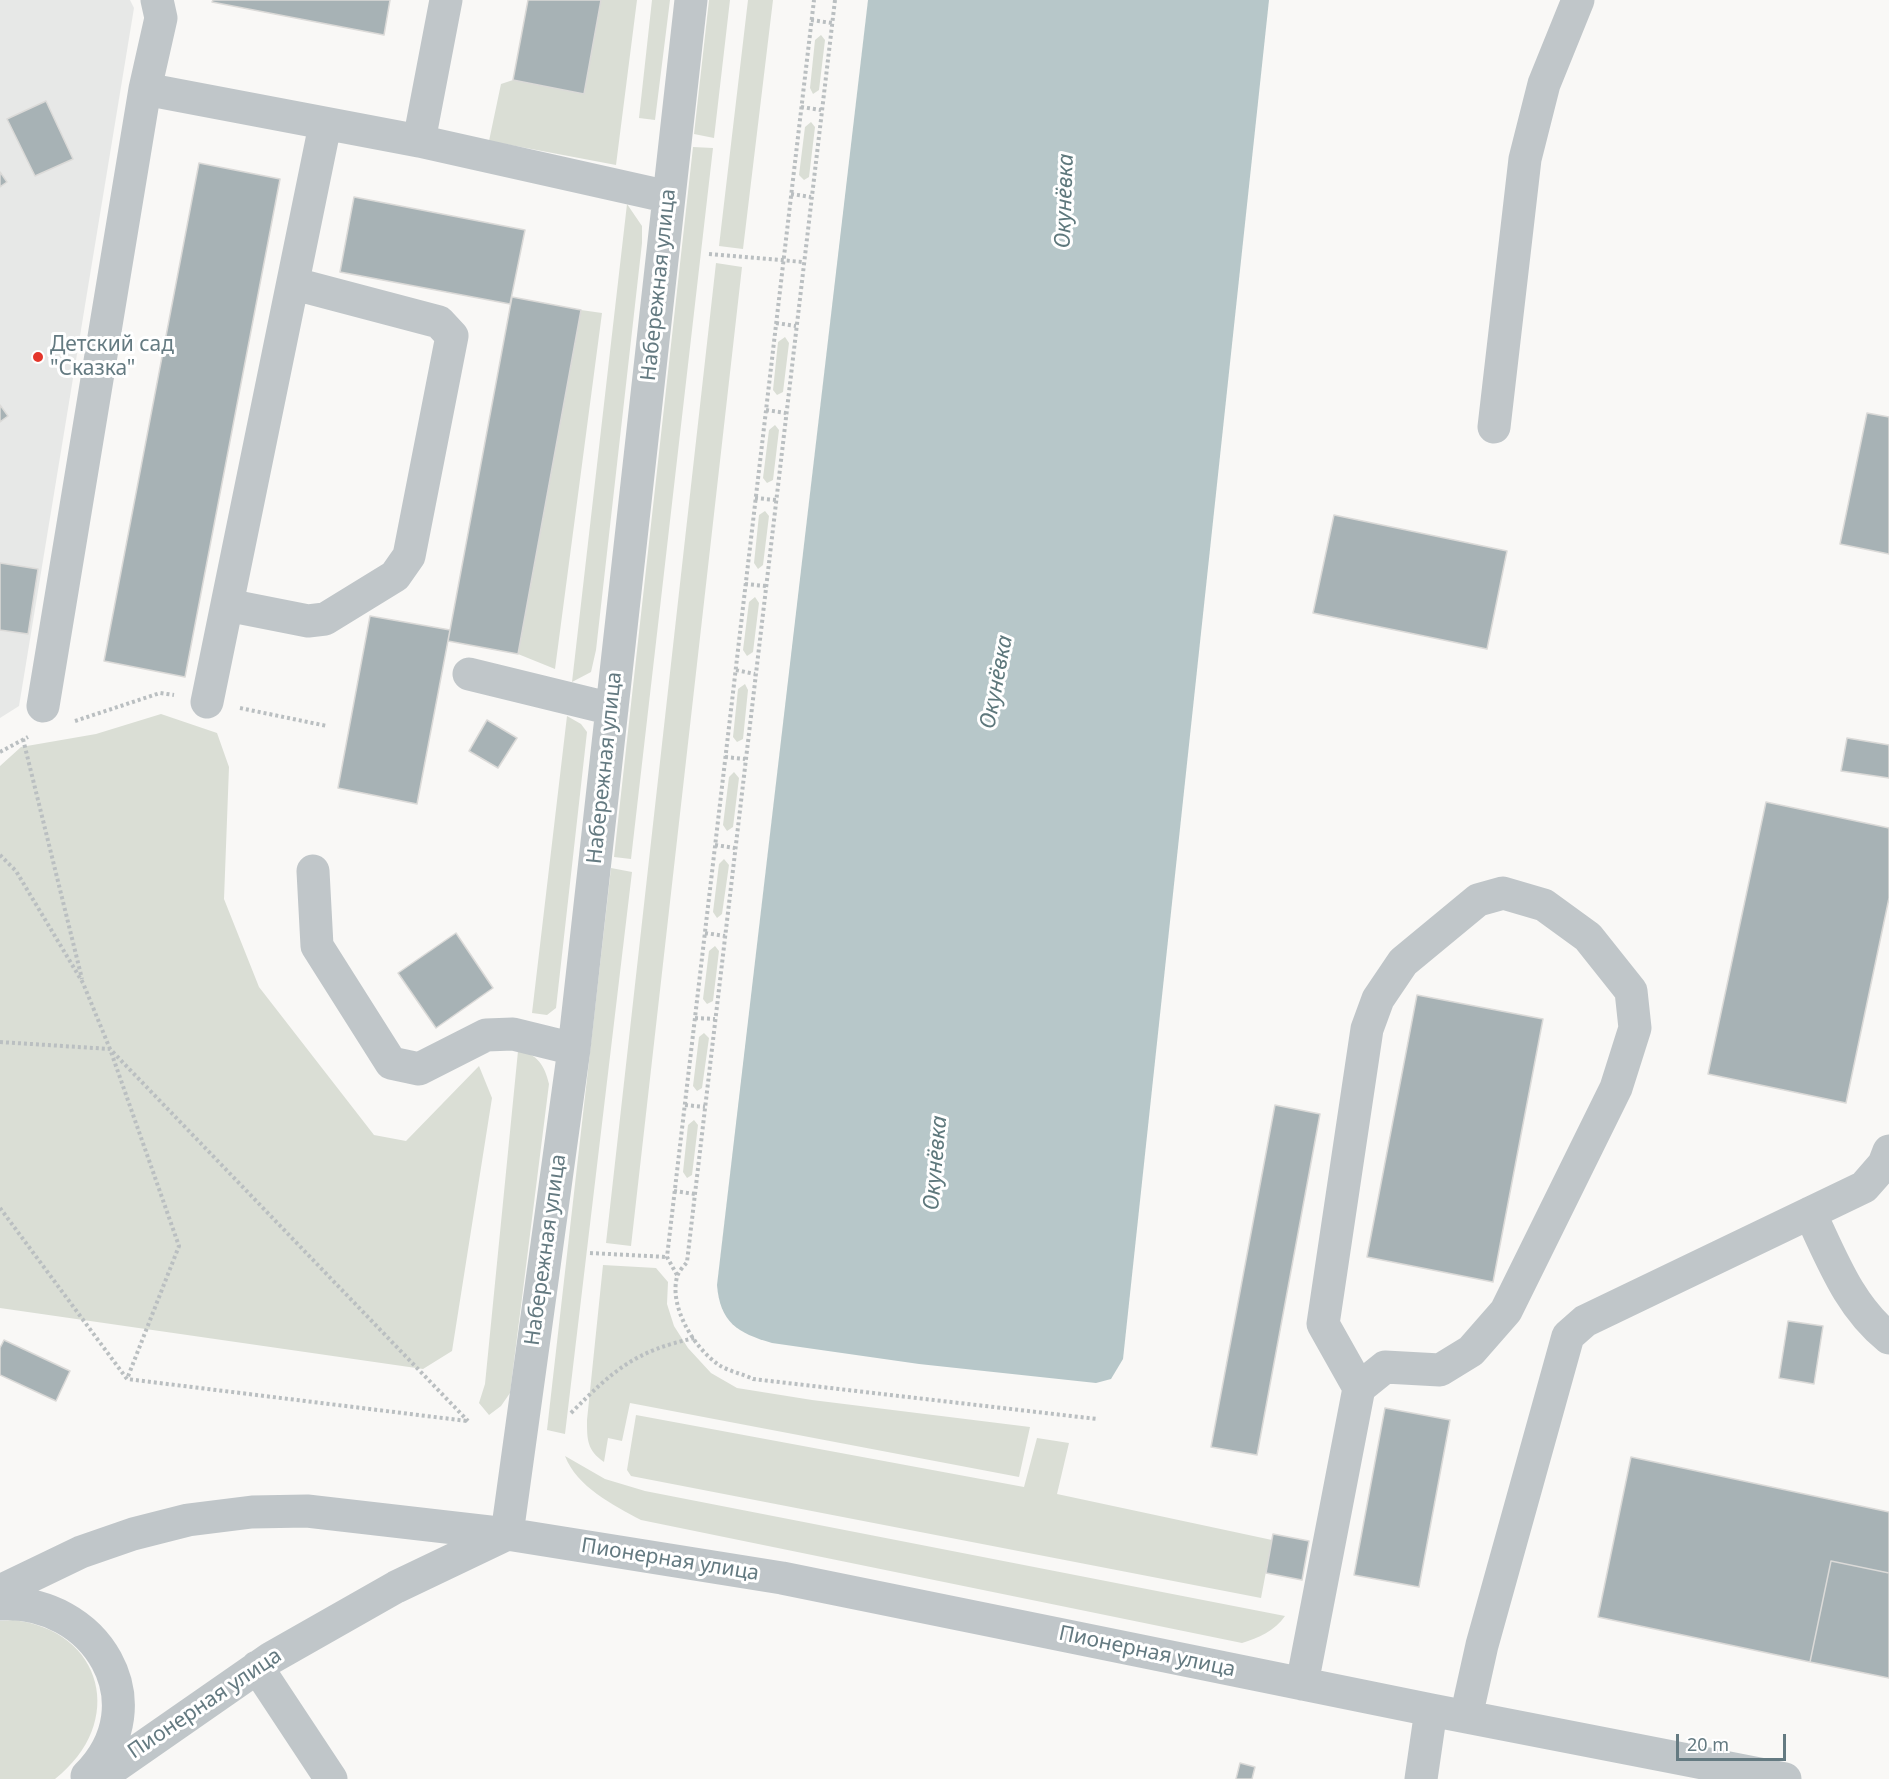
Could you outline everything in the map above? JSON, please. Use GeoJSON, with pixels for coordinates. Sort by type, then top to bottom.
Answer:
{"type":"FeatureCollection","features":[{"type":"Feature","properties":{"kind":"street"},"geometry":{"type":"LineString","coordinates":[[43,706],[146,89],[161,18],[157,0]]}},
{"type":"Feature","properties":{"kind":"street"},"geometry":{"type":"LineString","coordinates":[[419,141],[446,0]]}},
{"type":"Feature","properties":{"kind":"street","name":"Набережная улица"},"geometry":{"type":"LineString","coordinates":[[507,1534],[574,1049],[691,0]]}},
{"type":"Feature","properties":{"kind":"street"},"geometry":{"type":"LineString","coordinates":[[1494,427],[1525,159],[1544,84],[1578,0]]}},
{"type":"Feature","properties":{"kind":"street"},"geometry":{"type":"LineString","coordinates":[[146,89],[419,141],[669,197]]}},
{"type":"Feature","properties":{"kind":"street"},"geometry":{"type":"LineString","coordinates":[[207,702],[326,125]]}},
{"type":"Feature","properties":{"kind":"street"},"geometry":{"type":"LineString","coordinates":[[227,605],[308,621],[325,619],[395,576],[409,556],[452,336],[439,321],[295,284]]}},
{"type":"Feature","properties":{"kind":"street"},"geometry":{"type":"LineString","coordinates":[[469,674],[612,709]]}},
{"type":"Feature","properties":{"kind":"street"},"geometry":{"type":"LineString","coordinates":[[313,871],[317,946],[391,1063],[419,1069],[486,1035],[513,1034],[574,1049]]}},
{"type":"Feature","properties":{"kind":"street"},"geometry":{"type":"LineString","coordinates":[[1302,1684],[1359,1388],[1385,1367],[1440,1370],[1472,1351],[1506,1311],[1616,1088],[1635,1028],[1630,991],[1588,937],[1544,905],[1503,893],[1478,900],[1403,962],[1378,999],[1367,1029],[1323,1324],[1359,1388]]}},
{"type":"Feature","properties":{"kind":"street"},"geometry":{"type":"LineString","coordinates":[[1466,1717],[1482,1645],[1568,1336],[1585,1321],[1864,1187],[1884,1164],[1889,1151]]}},
{"type":"Feature","properties":{"kind":"street"},"geometry":{"type":"LineString","coordinates":[[1810,1213],[1848,1292],[1872,1324],[1889,1338]]}},
{"type":"Feature","properties":{"kind":"street","name":"Пионерная улица"},"geometry":{"type":"LineString","coordinates":[[0,1591],[81,1552],[133,1534],[188,1520],[252,1512],[307,1511],[507,1534],[782,1578],[1431,1710],[1785,1779]]}},
{"type":"Feature","properties":{"kind":"street","name":"Пионерная улица"},"geometry":{"type":"LineString","coordinates":[[97,1779],[257,1667],[396,1587],[507,1534]]}},
{"type":"Feature","properties":{"kind":"street"},"geometry":{"type":"LineString","coordinates":[[0,1604],[19,1603],[44,1607],[69,1619],[89,1636],[109,1667],[118,1691],[118,1719],[110,1745],[84,1779]]}},
{"type":"Feature","properties":{"kind":"street"},"geometry":{"type":"LineString","coordinates":[[257,1667],[331,1779]]}},
{"type":"Feature","properties":{"kind":"street"},"geometry":{"type":"LineString","coordinates":[[1421,1779],[1431,1710]]}},
{"type":"Feature","properties":{"kind":"path"},"geometry":{"type":"LineString","coordinates":[[677,1275],[667,1257],[814,0]]}},
{"type":"Feature","properties":{"kind":"path"},"geometry":{"type":"LineString","coordinates":[[835,0],[687,1262],[677,1275],[675,1299],[695,1338],[719,1365],[753,1379],[1097,1419]]}},
{"type":"Feature","properties":{"kind":"path"},"geometry":{"type":"LineString","coordinates":[[811,20],[832,23]]}},
{"type":"Feature","properties":{"kind":"path"},"geometry":{"type":"LineString","coordinates":[[801,107],[822,110]]}},
{"type":"Feature","properties":{"kind":"path"},"geometry":{"type":"LineString","coordinates":[[791,194],[811,197]]}},
{"type":"Feature","properties":{"kind":"path"},"geometry":{"type":"LineString","coordinates":[[710,254],[803,262]]}},
{"type":"Feature","properties":{"kind":"path"},"geometry":{"type":"LineString","coordinates":[[776,323],[796,326]]}},
{"type":"Feature","properties":{"kind":"path"},"geometry":{"type":"LineString","coordinates":[[766,410],[786,413]]}},
{"type":"Feature","properties":{"kind":"path"},"geometry":{"type":"LineString","coordinates":[[755,498],[776,500]]}},
{"type":"Feature","properties":{"kind":"path"},"geometry":{"type":"LineString","coordinates":[[745,584],[766,586]]}},
{"type":"Feature","properties":{"kind":"path"},"geometry":{"type":"LineString","coordinates":[[736,670],[755,674]]}},
{"type":"Feature","properties":{"kind":"path"},"geometry":{"type":"LineString","coordinates":[[0,752],[23,739],[43,706]]}},
{"type":"Feature","properties":{"kind":"path"},"geometry":{"type":"LineString","coordinates":[[23,739],[83,983]]}},
{"type":"Feature","properties":{"kind":"path"},"geometry":{"type":"LineString","coordinates":[[725,757],[746,759]]}},
{"type":"Feature","properties":{"kind":"path"},"geometry":{"type":"LineString","coordinates":[[715,845],[735,848]]}},
{"type":"Feature","properties":{"kind":"path"},"geometry":{"type":"LineString","coordinates":[[0,855],[16,871],[83,983],[110,1048],[180,1246],[127,1379]]}},
{"type":"Feature","properties":{"kind":"path"},"geometry":{"type":"LineString","coordinates":[[705,933],[725,936]]}},
{"type":"Feature","properties":{"kind":"path"},"geometry":{"type":"LineString","coordinates":[[695,1017],[715,1019]]}},
{"type":"Feature","properties":{"kind":"path"},"geometry":{"type":"LineString","coordinates":[[0,1042],[110,1048],[468,1421],[127,1379],[0,1208]]}},
{"type":"Feature","properties":{"kind":"path"},"geometry":{"type":"LineString","coordinates":[[685,1105],[705,1107]]}},
{"type":"Feature","properties":{"kind":"path"},"geometry":{"type":"LineString","coordinates":[[675,1191],[695,1194]]}},
{"type":"Feature","properties":{"kind":"path"},"geometry":{"type":"LineString","coordinates":[[590,1253],[667,1257]]}},
{"type":"Feature","properties":{"kind":"path"},"geometry":{"type":"LineString","coordinates":[[571,1413],[618,1369],[645,1352],[695,1338]]}},
{"type":"Feature","properties":{"kind":"shaded area","name":"Детский сад \"Сказка\""},"geometry":{"type":"Polygon","coordinates":[[[0,0],[130,0],[134,8],[19,706],[0,718],[0,0]]]}},
{"type":"Feature","properties":{"kind":"shaded area"},"geometry":{"type":"Polygon","coordinates":[[[601,0],[637,0],[616,165],[489,141],[501,84],[513,80],[583,93],[601,0]]]}},
{"type":"Feature","properties":{"kind":"shaded area"},"geometry":{"type":"Polygon","coordinates":[[[652,0],[670,0],[655,120],[639,118],[652,0]]]}},
{"type":"Feature","properties":{"kind":"shaded area"},"geometry":{"type":"Polygon","coordinates":[[[709,0],[730,0],[714,138],[694,134],[709,0]]]}},
{"type":"Feature","properties":{"kind":"shaded area"},"geometry":{"type":"Polygon","coordinates":[[[748,0],[773,0],[743,249],[719,246],[748,0]]]}},
{"type":"Feature","properties":{"kind":"shaded area"},"geometry":{"type":"Polygon","coordinates":[[[821,35],[825,40],[819,90],[813,94],[810,88],[815,40],[821,35]]]}},
{"type":"Feature","properties":{"kind":"shaded area"},"geometry":{"type":"Polygon","coordinates":[[[811,122],[815,127],[809,177],[804,180],[799,175],[805,127],[811,122]]]}},
{"type":"Feature","properties":{"kind":"shaded area"},"geometry":{"type":"Polygon","coordinates":[[[693,147],[713,148],[631,859],[614,857],[693,147]]]}},
{"type":"Feature","properties":{"kind":"shaded area"},"geometry":{"type":"Polygon","coordinates":[[[627,204],[642,226],[642,243],[596,650],[591,672],[572,682],[627,204]]]}},
{"type":"Feature","properties":{"kind":"shaded area"},"geometry":{"type":"Polygon","coordinates":[[[716,263],[742,267],[631,1246],[606,1243],[716,263]]]}},
{"type":"Feature","properties":{"kind":"shaded area"},"geometry":{"type":"Polygon","coordinates":[[[581,310],[602,313],[555,669],[518,654],[581,310]]]}},
{"type":"Feature","properties":{"kind":"shaded area"},"geometry":{"type":"Polygon","coordinates":[[[785,337],[789,343],[783,392],[777,395],[773,390],[778,342],[785,337]]]}},
{"type":"Feature","properties":{"kind":"shaded area"},"geometry":{"type":"Polygon","coordinates":[[[775,425],[779,430],[773,480],[767,483],[763,478],[769,430],[775,425]]]}},
{"type":"Feature","properties":{"kind":"shaded area"},"geometry":{"type":"Polygon","coordinates":[[[765,511],[769,516],[763,565],[758,569],[754,563],[759,515],[765,511]]]}},
{"type":"Feature","properties":{"kind":"shaded area"},"geometry":{"type":"Polygon","coordinates":[[[755,597],[759,603],[753,652],[747,656],[743,650],[749,602],[755,597]]]}},
{"type":"Feature","properties":{"kind":"shaded area"},"geometry":{"type":"Polygon","coordinates":[[[745,684],[748,690],[743,739],[737,742],[733,737],[738,689],[745,684]]]}},
{"type":"Feature","properties":{"kind":"shaded area"},"geometry":{"type":"Polygon","coordinates":[[[161,714],[217,733],[229,767],[224,899],[259,987],[374,1135],[406,1141],[479,1066],[492,1098],[452,1351],[423,1369],[0,1308],[0,766],[21,747],[96,734],[161,714]]]}},
{"type":"Feature","properties":{"kind":"shaded area"},"geometry":{"type":"Polygon","coordinates":[[[567,716],[581,724],[587,732],[556,1008],[547,1015],[532,1013],[567,716]]]}},
{"type":"Feature","properties":{"kind":"shaded area"},"geometry":{"type":"Polygon","coordinates":[[[734,772],[739,778],[733,827],[727,831],[723,825],[729,777],[734,772]]]}},
{"type":"Feature","properties":{"kind":"shaded area"},"geometry":{"type":"Polygon","coordinates":[[[724,859],[729,865],[722,914],[717,918],[713,912],[719,864],[724,859]]]}},
{"type":"Feature","properties":{"kind":"shaded area"},"geometry":{"type":"Polygon","coordinates":[[[611,868],[632,872],[565,1434],[547,1430],[611,868]]]}},
{"type":"Feature","properties":{"kind":"shaded area"},"geometry":{"type":"Polygon","coordinates":[[[715,946],[719,951],[713,1001],[707,1004],[703,999],[709,951],[715,946]]]}},
{"type":"Feature","properties":{"kind":"shaded area"},"geometry":{"type":"Polygon","coordinates":[[[704,1033],[709,1038],[702,1088],[697,1091],[693,1086],[699,1037],[704,1033]]]}},
{"type":"Feature","properties":{"kind":"shaded area"},"geometry":{"type":"Polygon","coordinates":[[[518,1051],[530,1054],[539,1062],[549,1084],[510,1393],[501,1406],[489,1415],[479,1403],[485,1384],[518,1051]]]}},
{"type":"Feature","properties":{"kind":"shaded area"},"geometry":{"type":"Polygon","coordinates":[[[694,1120],[698,1125],[692,1175],[687,1178],[683,1172],[688,1125],[694,1120]]]}},
{"type":"Feature","properties":{"kind":"shaded area"},"geometry":{"type":"Polygon","coordinates":[[[603,1265],[656,1268],[668,1282],[667,1304],[674,1326],[688,1348],[711,1373],[737,1388],[812,1400],[1030,1427],[1019,1477],[630,1403],[622,1441],[608,1438],[604,1462],[591,1449],[587,1427],[603,1265]]]}},
{"type":"Feature","properties":{"kind":"shaded area"},"geometry":{"type":"Polygon","coordinates":[[[636,1415],[1024,1487],[1037,1438],[1069,1443],[1057,1494],[1272,1540],[1261,1598],[631,1476],[627,1470],[636,1415]]]}},
{"type":"Feature","properties":{"kind":"shaded area"},"geometry":{"type":"Polygon","coordinates":[[[565,1456],[605,1479],[645,1491],[1285,1616],[1271,1630],[1242,1643],[641,1520],[587,1486],[578,1477],[565,1456]]]}},
{"type":"Feature","properties":{"kind":"shaded area"},"geometry":{"type":"Polygon","coordinates":[[[13,1620],[44,1627],[68,1641],[85,1660],[95,1682],[97,1707],[92,1732],[78,1756],[55,1779],[0,1779],[0,1621],[13,1620]]]}},
{"type":"Feature","properties":{"kind":"water","name":"Окунёвка"},"geometry":{"type":"Polygon","coordinates":[[[868,0],[1269,0],[1123,1359],[1111,1379],[1096,1383],[919,1364],[772,1343],[749,1335],[732,1324],[726,1317],[719,1298],[717,1285],[868,0]]]}},
{"type":"Feature","properties":{"kind":"building"},"geometry":{"type":"Polygon","coordinates":[[[213,0],[390,0],[384,35],[212,2],[213,0]]]}},
{"type":"Feature","properties":{"kind":"building"},"geometry":{"type":"Polygon","coordinates":[[[528,0],[601,0],[584,94],[513,80],[528,0]]]}},
{"type":"Feature","properties":{"kind":"building"},"geometry":{"type":"Polygon","coordinates":[[[46,101],[73,159],[35,176],[7,119],[46,101]]]}},
{"type":"Feature","properties":{"kind":"building"},"geometry":{"type":"Polygon","coordinates":[[[199,163],[280,179],[185,677],[104,661],[199,163]]]}},
{"type":"Feature","properties":{"kind":"building"},"geometry":{"type":"Polygon","coordinates":[[[0,172],[7,182],[0,187],[0,172]]]}},
{"type":"Feature","properties":{"kind":"building"},"geometry":{"type":"Polygon","coordinates":[[[354,197],[525,230],[510,304],[340,272],[354,197]]]}},
{"type":"Feature","properties":{"kind":"building"},"geometry":{"type":"Polygon","coordinates":[[[512,297],[581,310],[518,654],[448,641],[512,297]]]}},
{"type":"Feature","properties":{"kind":"building"},"geometry":{"type":"Polygon","coordinates":[[[0,405],[8,416],[0,422],[0,405]]]}},
{"type":"Feature","properties":{"kind":"building"},"geometry":{"type":"Polygon","coordinates":[[[1867,413],[1889,417],[1889,554],[1840,544],[1867,413]]]}},
{"type":"Feature","properties":{"kind":"building"},"geometry":{"type":"Polygon","coordinates":[[[1334,515],[1507,551],[1487,649],[1313,613],[1334,515]]]}},
{"type":"Feature","properties":{"kind":"building"},"geometry":{"type":"Polygon","coordinates":[[[0,563],[38,569],[28,634],[0,630],[0,563]]]}},
{"type":"Feature","properties":{"kind":"building"},"geometry":{"type":"Polygon","coordinates":[[[370,616],[450,630],[417,804],[338,788],[370,616]]]}},
{"type":"Feature","properties":{"kind":"building"},"geometry":{"type":"Polygon","coordinates":[[[487,720],[517,738],[498,768],[469,751],[487,720]]]}},
{"type":"Feature","properties":{"kind":"building"},"geometry":{"type":"Polygon","coordinates":[[[1847,738],[1889,745],[1889,778],[1841,771],[1847,738]]]}},
{"type":"Feature","properties":{"kind":"building"},"geometry":{"type":"Polygon","coordinates":[[[1766,802],[1889,828],[1889,898],[1846,1103],[1708,1074],[1766,802]]]}},
{"type":"Feature","properties":{"kind":"building"},"geometry":{"type":"Polygon","coordinates":[[[456,933],[493,988],[436,1028],[398,973],[456,933]]]}},
{"type":"Feature","properties":{"kind":"building"},"geometry":{"type":"Polygon","coordinates":[[[1417,995],[1543,1019],[1493,1282],[1367,1257],[1417,995]]]}},
{"type":"Feature","properties":{"kind":"building"},"geometry":{"type":"Polygon","coordinates":[[[1275,1105],[1320,1114],[1257,1455],[1211,1447],[1275,1105]]]}},
{"type":"Feature","properties":{"kind":"building"},"geometry":{"type":"Polygon","coordinates":[[[1788,1321],[1823,1326],[1814,1384],[1779,1378],[1788,1321]]]}},
{"type":"Feature","properties":{"kind":"building"},"geometry":{"type":"Polygon","coordinates":[[[4,1340],[70,1371],[56,1401],[0,1375],[0,1348],[4,1340]]]}},
{"type":"Feature","properties":{"kind":"building"},"geometry":{"type":"Polygon","coordinates":[[[1385,1408],[1450,1420],[1419,1587],[1354,1575],[1385,1408]]]}},
{"type":"Feature","properties":{"kind":"building"},"geometry":{"type":"Polygon","coordinates":[[[1631,1457],[1889,1512],[1889,1573],[1831,1561],[1810,1662],[1598,1617],[1631,1457]]]}},
{"type":"Feature","properties":{"kind":"building"},"geometry":{"type":"Polygon","coordinates":[[[1273,1534],[1309,1541],[1302,1580],[1266,1573],[1273,1534]]]}},
{"type":"Feature","properties":{"kind":"building"},"geometry":{"type":"Polygon","coordinates":[[[1831,1561],[1889,1573],[1889,1678],[1810,1662],[1831,1561]]]}},
{"type":"Feature","properties":{"kind":"building"},"geometry":{"type":"Polygon","coordinates":[[[1240,1763],[1255,1767],[1252,1779],[1236,1779],[1240,1763]]]}},
{"type":"Feature","properties":{"kind":"place","name":"Детский сад \"Сказка\""},"geometry":{"type":"Point","coordinates":[38,357]}}]}
